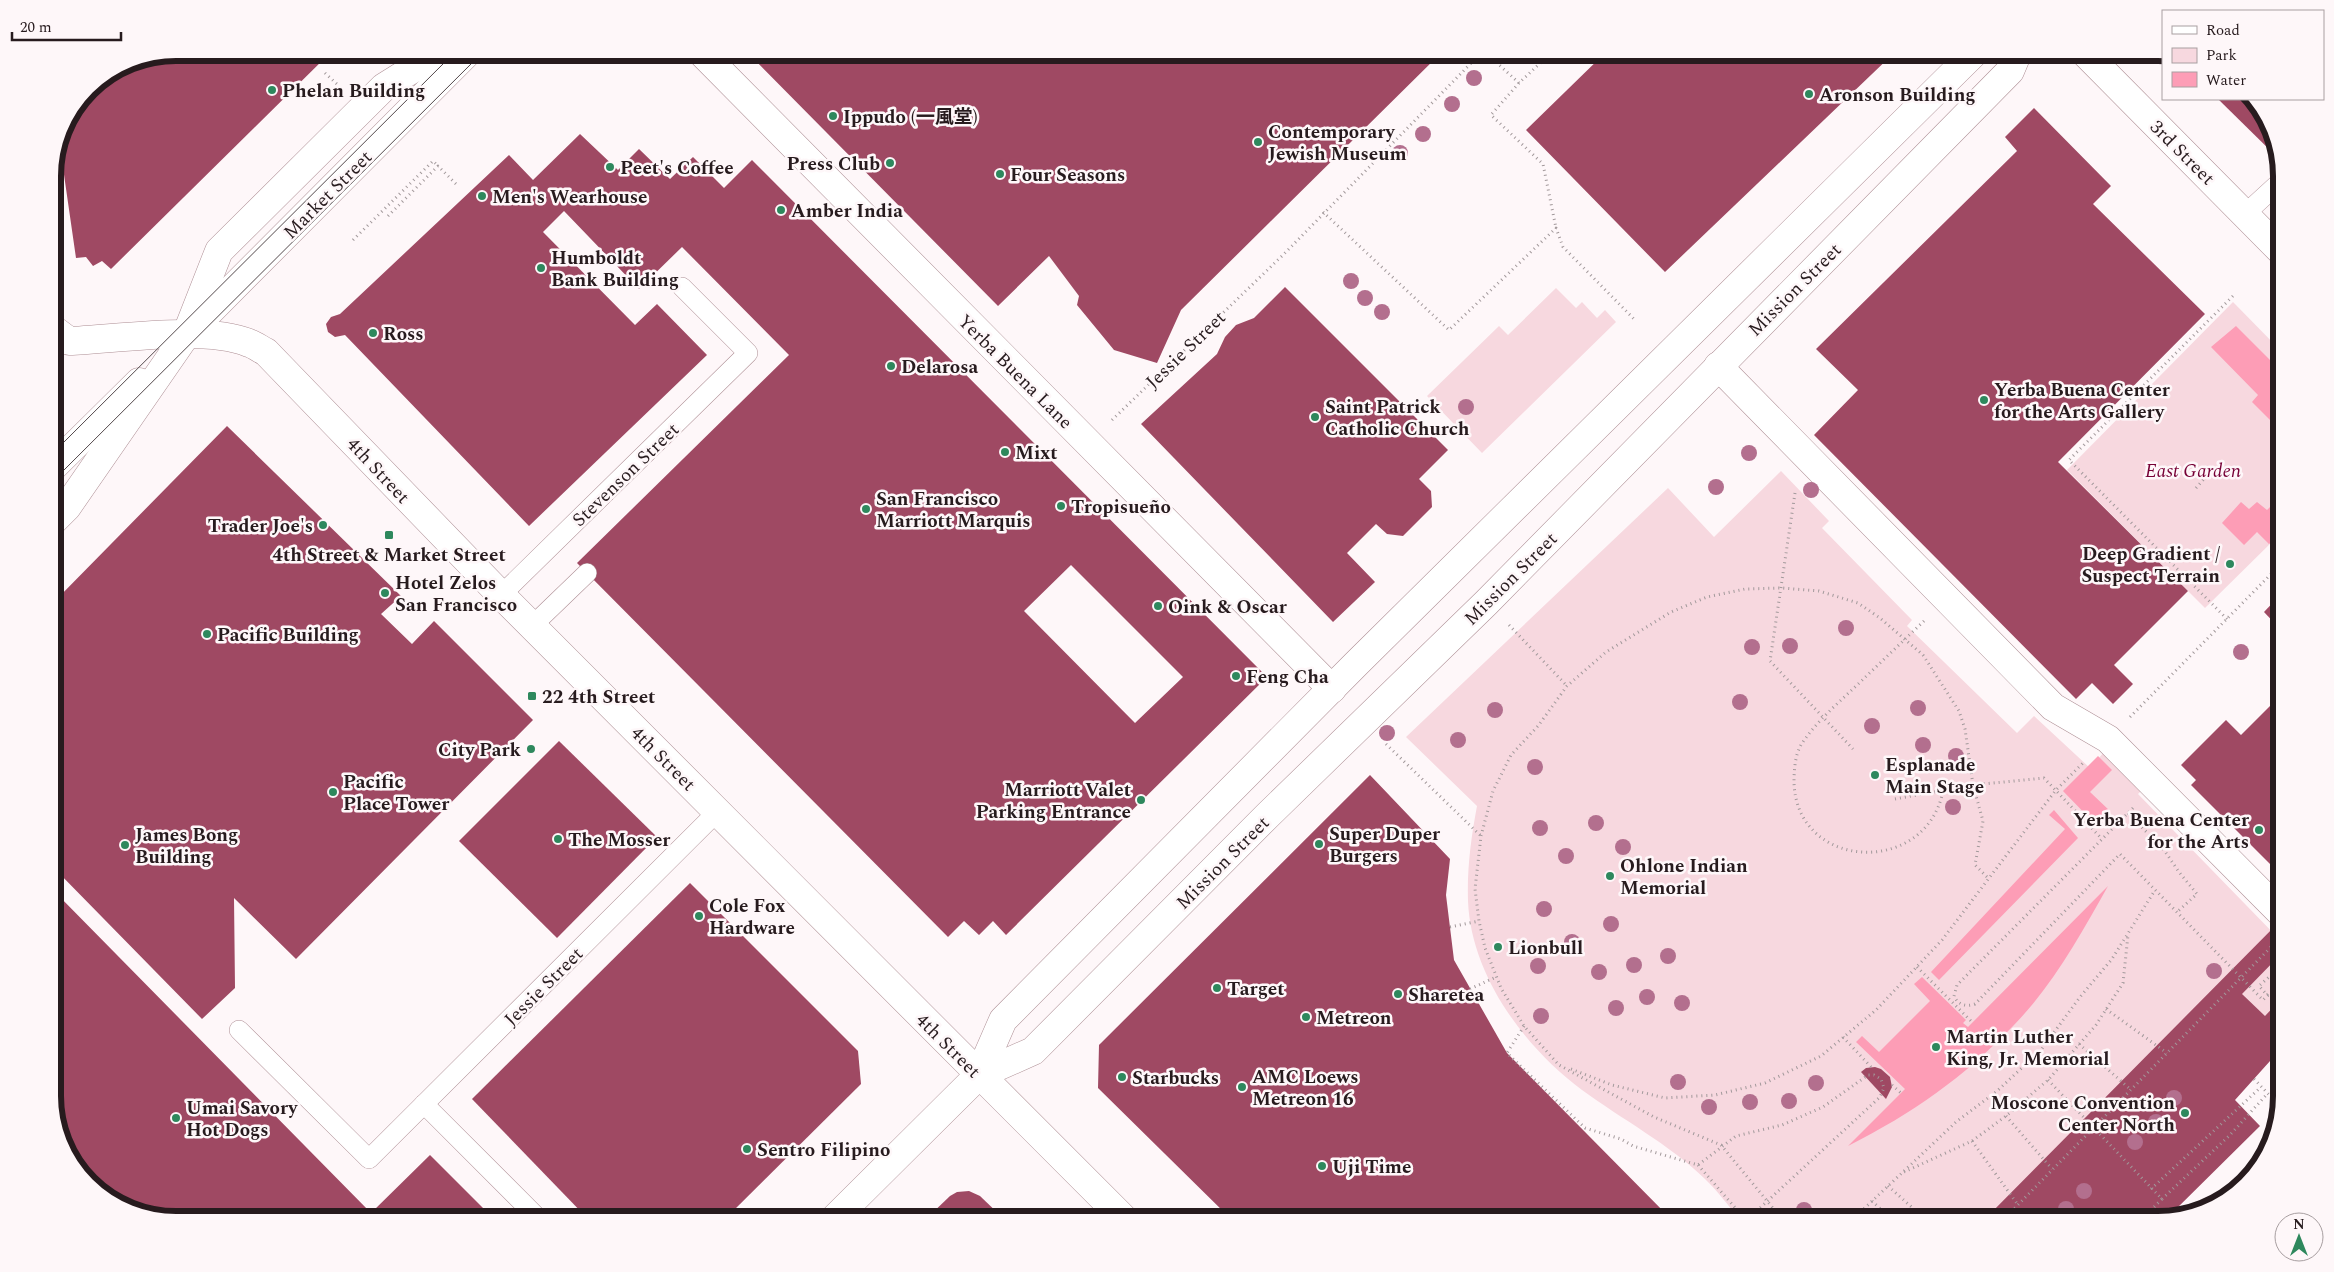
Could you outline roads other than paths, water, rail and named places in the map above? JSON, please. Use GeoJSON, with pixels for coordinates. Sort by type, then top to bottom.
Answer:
{"type":"FeatureCollection","features":[{"type":"Feature","properties":{"kind":"street","name":"Market Street"},"geometry":{"type":"LineString","coordinates":[[61,513],[186,335],[220,250],[384,87],[426,61]]}},
{"type":"Feature","properties":{"kind":"street","name":"Market Street"},"geometry":{"type":"LineString","coordinates":[[61,459],[459,61]]}},
{"type":"Feature","properties":{"kind":"street","name":"Yerba Buena Lane"},"geometry":{"type":"LineString","coordinates":[[710,61],[1087,444],[1332,689]]}},
{"type":"Feature","properties":{"kind":"street","name":"Mission Street"},"geometry":{"type":"LineString","coordinates":[[979,1075],[1003,1020],[1332,689],[1966,61]]}},
{"type":"Feature","properties":{"kind":"street","name":"Mission Street"},"geometry":{"type":"LineString","coordinates":[[843,1211],[979,1075],[1033,1051],[1268,815],[1486,603],[2010,70],[2014,61]]}},
{"type":"Feature","properties":{"kind":"street","name":"3rd Street"},"geometry":{"type":"LineString","coordinates":[[2093,61],[2273,243]]}},
{"type":"Feature","properties":{"kind":"street","name":"4th Street"},"geometry":{"type":"LineString","coordinates":[[61,335],[69,341],[186,335],[230,338],[249,343],[266,352],[501,595],[1115,1211]]}},
{"type":"Feature","properties":{"kind":"street"},"geometry":{"type":"LineString","coordinates":[[1718,366],[2054,707],[2108,739],[2273,904]]}},
{"type":"Feature","properties":{"kind":"lane"},"geometry":{"type":"LineString","coordinates":[[2245,214],[2273,188]]}},
{"type":"Feature","properties":{"kind":"lane","name":"Stevenson Street"},"geometry":{"type":"LineString","coordinates":[[501,595],[748,354],[682,287]]}},
{"type":"Feature","properties":{"kind":"lane"},"geometry":{"type":"LineString","coordinates":[[532,626],[587,573]]}},
{"type":"Feature","properties":{"kind":"lane","name":"Jessie Street"},"geometry":{"type":"LineString","coordinates":[[239,1030],[369,1159],[717,812]]}},
{"type":"Feature","properties":{"kind":"lane"},"geometry":{"type":"LineString","coordinates":[[424,1104],[530,1211]]}},
{"type":"Feature","properties":{"kind":"water"},"geometry":{"type":"Polygon","coordinates":[[[2236,326],[2273,363],[2273,423],[2252,402],[2258,395],[2211,347],[2236,326]]]}},
{"type":"Feature","properties":{"kind":"water"},"geometry":{"type":"Polygon","coordinates":[[[2241,502],[2249,509],[2257,502],[2267,510],[2273,504],[2273,540],[2269,544],[2257,532],[2244,545],[2222,523],[2241,502]]]}},
{"type":"Feature","properties":{"kind":"water"},"geometry":{"type":"Polygon","coordinates":[[[2098,756],[2112,770],[2090,792],[2111,812],[2097,826],[2063,791],[2098,756]]]}},
{"type":"Feature","properties":{"kind":"water"},"geometry":{"type":"Polygon","coordinates":[[[2054,810],[2078,838],[1939,980],[1931,972],[2065,829],[2049,815],[2054,810]]]}},
{"type":"Feature","properties":{"kind":"water"},"geometry":{"type":"Polygon","coordinates":[[[2108,886],[2077,941],[2054,976],[2028,1010],[1995,1044],[1956,1078],[1916,1107],[1872,1134],[1848,1146],[1905,1089],[1856,1042],[1862,1036],[1879,1052],[1930,1001],[1914,984],[1922,977],[1966,1020],[1963,1023],[1968,1027],[2108,886]]]}},
{"type":"Feature","properties":{"kind":"tram line"},"geometry":{"type":"LineString","coordinates":[[61,445],[446,61]]}},
{"type":"Feature","properties":{"kind":"tram line"},"geometry":{"type":"LineString","coordinates":[[61,473],[474,61]]}},
{"type":"Feature","properties":{"kind":"place","name":"Phelan Building"},"geometry":{"type":"Point","coordinates":[272,90]}},
{"type":"Feature","properties":{"kind":"place","name":"Aronson Building"},"geometry":{"type":"Point","coordinates":[1809,94]}},
{"type":"Feature","properties":{"kind":"place","name":"Ippudo (一風堂)"},"geometry":{"type":"Point","coordinates":[833,116]}},
{"type":"Feature","properties":{"kind":"place","name":"Contemporary Jewish Museum"},"geometry":{"type":"Point","coordinates":[1258,142]}},
{"type":"Feature","properties":{"kind":"place","name":"Press Club"},"geometry":{"type":"Point","coordinates":[890,163]}},
{"type":"Feature","properties":{"kind":"place","name":"Peet's Coffee"},"geometry":{"type":"Point","coordinates":[610,167]}},
{"type":"Feature","properties":{"kind":"place","name":"Four Seasons"},"geometry":{"type":"Point","coordinates":[1000,174]}},
{"type":"Feature","properties":{"kind":"place","name":"Men's Wearhouse"},"geometry":{"type":"Point","coordinates":[482,196]}},
{"type":"Feature","properties":{"kind":"place","name":"Amber India"},"geometry":{"type":"Point","coordinates":[781,210]}},
{"type":"Feature","properties":{"kind":"place","name":"Humboldt Bank Building"},"geometry":{"type":"Point","coordinates":[541,268]}},
{"type":"Feature","properties":{"kind":"place","name":"Ross"},"geometry":{"type":"Point","coordinates":[373,333]}},
{"type":"Feature","properties":{"kind":"place","name":"Delarosa"},"geometry":{"type":"Point","coordinates":[891,366]}},
{"type":"Feature","properties":{"kind":"place","name":"Yerba Buena Center for the Arts Gallery"},"geometry":{"type":"Point","coordinates":[1984,400]}},
{"type":"Feature","properties":{"kind":"place","name":"Saint Patrick Catholic Church"},"geometry":{"type":"Point","coordinates":[1315,417]}},
{"type":"Feature","properties":{"kind":"place","name":"Mixt"},"geometry":{"type":"Point","coordinates":[1005,452]}},
{"type":"Feature","properties":{"kind":"place","name":"Tropisueño"},"geometry":{"type":"Point","coordinates":[1061,506]}},
{"type":"Feature","properties":{"kind":"place","name":"San Francisco Marriott Marquis"},"geometry":{"type":"Point","coordinates":[866,509]}},
{"type":"Feature","properties":{"kind":"place","name":"Trader Joe's"},"geometry":{"type":"Point","coordinates":[323,525]}},
{"type":"Feature","properties":{"kind":"place","name":"4th Street & Market Street"},"geometry":{"type":"Point","coordinates":[389,535]}},
{"type":"Feature","properties":{"kind":"place","name":"Deep Gradient / Suspect Terrain"},"geometry":{"type":"Point","coordinates":[2230,564]}},
{"type":"Feature","properties":{"kind":"place","name":"Hotel Zelos San Francisco"},"geometry":{"type":"Point","coordinates":[385,593]}},
{"type":"Feature","properties":{"kind":"place","name":"Oink & Oscar"},"geometry":{"type":"Point","coordinates":[1158,606]}},
{"type":"Feature","properties":{"kind":"place","name":"Pacific Building"},"geometry":{"type":"Point","coordinates":[207,634]}},
{"type":"Feature","properties":{"kind":"place","name":"Feng Cha"},"geometry":{"type":"Point","coordinates":[1236,676]}},
{"type":"Feature","properties":{"kind":"place","name":"22 4th Street"},"geometry":{"type":"Point","coordinates":[532,696]}},
{"type":"Feature","properties":{"kind":"place","name":"City Park"},"geometry":{"type":"Point","coordinates":[531,749]}},
{"type":"Feature","properties":{"kind":"place","name":"Esplanade Main Stage"},"geometry":{"type":"Point","coordinates":[1875,775]}},
{"type":"Feature","properties":{"kind":"place","name":"Pacific Place Tower"},"geometry":{"type":"Point","coordinates":[333,792]}},
{"type":"Feature","properties":{"kind":"place","name":"Marriott Valet Parking Entrance"},"geometry":{"type":"Point","coordinates":[1141,800]}},
{"type":"Feature","properties":{"kind":"place","name":"Yerba Buena Center for the Arts"},"geometry":{"type":"Point","coordinates":[2259,830]}},
{"type":"Feature","properties":{"kind":"place","name":"The Mosser"},"geometry":{"type":"Point","coordinates":[558,839]}},
{"type":"Feature","properties":{"kind":"place","name":"Super Duper Burgers"},"geometry":{"type":"Point","coordinates":[1319,844]}},
{"type":"Feature","properties":{"kind":"place","name":"James Bong Building"},"geometry":{"type":"Point","coordinates":[125,845]}},
{"type":"Feature","properties":{"kind":"place","name":"Ohlone Indian Memorial"},"geometry":{"type":"Point","coordinates":[1610,876]}},
{"type":"Feature","properties":{"kind":"place","name":"Cole Fox Hardware"},"geometry":{"type":"Point","coordinates":[699,916]}},
{"type":"Feature","properties":{"kind":"place","name":"Lionbull"},"geometry":{"type":"Point","coordinates":[1498,947]}},
{"type":"Feature","properties":{"kind":"place","name":"Target"},"geometry":{"type":"Point","coordinates":[1217,988]}},
{"type":"Feature","properties":{"kind":"place","name":"Sharetea"},"geometry":{"type":"Point","coordinates":[1398,994]}},
{"type":"Feature","properties":{"kind":"place","name":"Metreon"},"geometry":{"type":"Point","coordinates":[1306,1017]}},
{"type":"Feature","properties":{"kind":"place","name":"Martin Luther King, Jr. Memorial"},"geometry":{"type":"Point","coordinates":[1936,1047]}},
{"type":"Feature","properties":{"kind":"place","name":"Starbucks"},"geometry":{"type":"Point","coordinates":[1122,1077]}},
{"type":"Feature","properties":{"kind":"place","name":"AMC Loews Metreon 16"},"geometry":{"type":"Point","coordinates":[1242,1087]}},
{"type":"Feature","properties":{"kind":"place","name":"Moscone Convention Center North"},"geometry":{"type":"Point","coordinates":[2185,1113]}},
{"type":"Feature","properties":{"kind":"place","name":"Umai Savory Hot Dogs"},"geometry":{"type":"Point","coordinates":[176,1118]}},
{"type":"Feature","properties":{"kind":"place","name":"Sentro Filipino"},"geometry":{"type":"Point","coordinates":[747,1149]}},
{"type":"Feature","properties":{"kind":"place","name":"Uji Time"},"geometry":{"type":"Point","coordinates":[1322,1166]}},
{"type":"Feature","properties":{"kind":"park label","name":"East Garden"},"geometry":{"type":"Point","coordinates":[2193,470]}}]}
